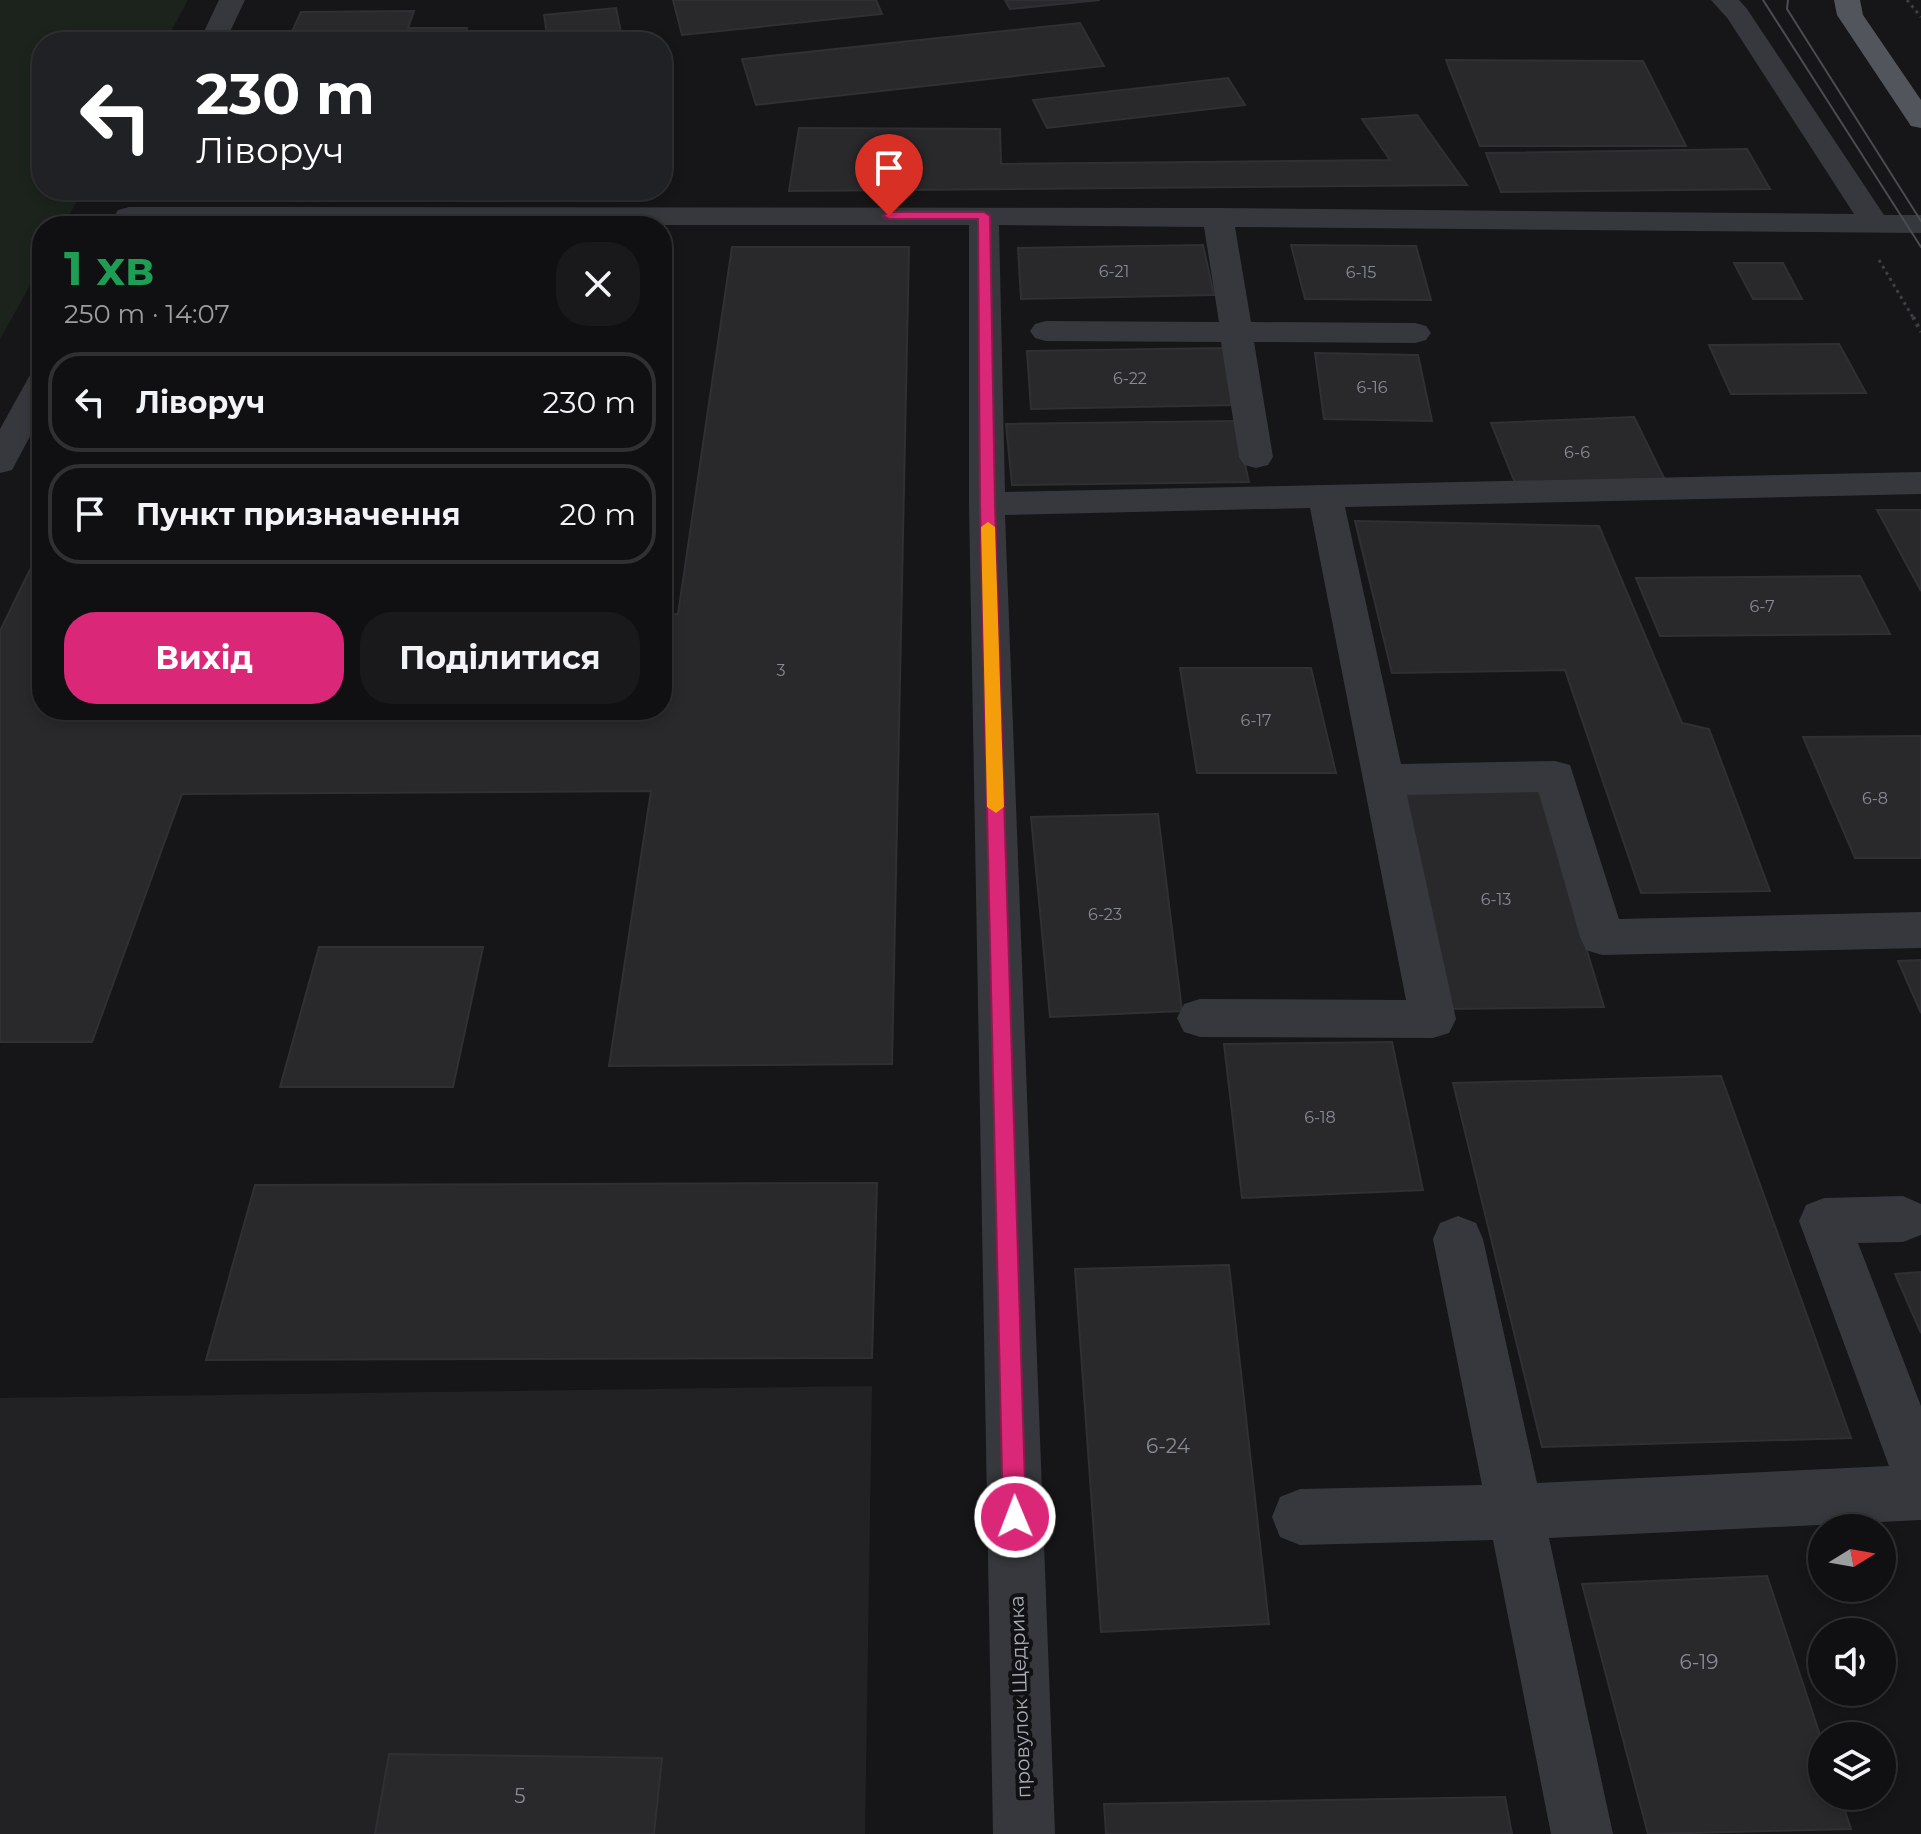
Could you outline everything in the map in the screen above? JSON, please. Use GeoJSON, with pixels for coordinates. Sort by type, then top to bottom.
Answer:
{"type":"FeatureCollection","features":[{"type":"Feature","properties":{"kind":"main road"},"geometry":{"type":"LineString","coordinates":[[1847,0],[1850,15],[1921,120]]}},
{"type":"Feature","properties":{"kind":"street"},"geometry":{"type":"LineString","coordinates":[[217,32],[232,0]]}},
{"type":"Feature","properties":{"kind":"street"},"geometry":{"type":"LineString","coordinates":[[1724,0],[1738,14],[1867,225]]}},
{"type":"Feature","properties":{"kind":"street"},"geometry":{"type":"LineString","coordinates":[[131,211],[1921,224]]}},
{"type":"Feature","properties":{"kind":"street","name":"провулок Щедрика"},"geometry":{"type":"LineString","coordinates":[[984,216],[987,504],[1024,1834]]}},
{"type":"Feature","properties":{"kind":"street"},"geometry":{"type":"LineString","coordinates":[[1218,217],[1256,457]]}},
{"type":"Feature","properties":{"kind":"street"},"geometry":{"type":"LineString","coordinates":[[1046,331],[1415,333]]}},
{"type":"Feature","properties":{"kind":"street"},"geometry":{"type":"LineString","coordinates":[[0,462],[32,401]]}},
{"type":"Feature","properties":{"kind":"street"},"geometry":{"type":"LineString","coordinates":[[987,504],[1921,483]]}},
{"type":"Feature","properties":{"kind":"street"},"geometry":{"type":"LineString","coordinates":[[1200,1018],[1433,1019],[1325,496]]}},
{"type":"Feature","properties":{"kind":"street"},"geometry":{"type":"LineString","coordinates":[[1383,780],[1555,776],[1602,937],[1921,930]]}},
{"type":"Feature","properties":{"kind":"street"},"geometry":{"type":"LineString","coordinates":[[1903,1219],[1824,1221],[1921,1477]]}},
{"type":"Feature","properties":{"kind":"street"},"geometry":{"type":"LineString","coordinates":[[1458,1239],[1582,1834]]}},
{"type":"Feature","properties":{"kind":"street"},"geometry":{"type":"LineString","coordinates":[[1300,1517],[1515,1512],[1921,1492]]}},
{"type":"Feature","properties":{"kind":"path"},"geometry":{"type":"LineString","coordinates":[[1907,0],[1921,17]]}},
{"type":"Feature","properties":{"kind":"path"},"geometry":{"type":"LineString","coordinates":[[1867,225],[1921,332]]}},
{"type":"Feature","properties":{"kind":"shaded area"},"geometry":{"type":"Polygon","coordinates":[[[0,0],[188,0],[170,32],[32,32],[32,200],[77,200],[69,216],[32,216],[32,282],[0,339],[0,0]]]}},
{"type":"Feature","properties":{"kind":"shaded area"},"geometry":{"type":"Polygon","coordinates":[[[872,1386],[865,1834],[0,1834],[0,1398],[872,1386]]]}},
{"type":"Feature","properties":{"kind":"building"},"geometry":{"type":"Polygon","coordinates":[[[673,0],[876,0],[882,14],[682,35],[673,0]]]}},
{"type":"Feature","properties":{"kind":"building"},"geometry":{"type":"Polygon","coordinates":[[[1005,0],[1100,0],[1010,9],[1005,0]]]}},
{"type":"Feature","properties":{"kind":"building"},"geometry":{"type":"Polygon","coordinates":[[[616,8],[621,32],[547,32],[544,15],[616,8]]]}},
{"type":"Feature","properties":{"kind":"building"},"geometry":{"type":"Polygon","coordinates":[[[414,11],[408,28],[467,28],[466,32],[292,32],[301,12],[414,11]]]}},
{"type":"Feature","properties":{"kind":"building"},"geometry":{"type":"Polygon","coordinates":[[[1080,23],[1104,66],[756,105],[742,59],[1080,23]]]}},
{"type":"Feature","properties":{"kind":"building"},"geometry":{"type":"Polygon","coordinates":[[[1446,60],[1643,61],[1686,146],[1480,146],[1446,60]]]}},
{"type":"Feature","properties":{"kind":"building"},"geometry":{"type":"Polygon","coordinates":[[[1228,78],[1245,105],[1047,128],[1033,100],[1228,78]]]}},
{"type":"Feature","properties":{"kind":"building"},"geometry":{"type":"Polygon","coordinates":[[[1417,115],[1467,185],[789,191],[799,128],[1000,129],[1001,164],[1390,160],[1362,119],[1417,115]]]}},
{"type":"Feature","properties":{"kind":"building"},"geometry":{"type":"Polygon","coordinates":[[[1747,149],[1770,189],[1501,192],[1486,153],[1747,149]]]}},
{"type":"Feature","properties":{"kind":"building"},"geometry":{"type":"Polygon","coordinates":[[[1203,245],[1214,295],[1021,299],[1018,248],[1203,245]]]}},
{"type":"Feature","properties":{"kind":"building"},"geometry":{"type":"Polygon","coordinates":[[[1291,245],[1416,246],[1431,300],[1305,299],[1291,245]]]}},
{"type":"Feature","properties":{"kind":"building"},"geometry":{"type":"Polygon","coordinates":[[[732,247],[909,247],[892,1064],[609,1066],[651,791],[182,794],[92,1042],[0,1042],[0,631],[32,565],[32,720],[672,720],[672,614],[678,614],[732,247]]]}},
{"type":"Feature","properties":{"kind":"building"},"geometry":{"type":"Polygon","coordinates":[[[1734,263],[1783,263],[1802,299],[1753,299],[1734,263]]]}},
{"type":"Feature","properties":{"kind":"building"},"geometry":{"type":"Polygon","coordinates":[[[1839,344],[1866,393],[1731,394],[1709,345],[1839,344]]]}},
{"type":"Feature","properties":{"kind":"building"},"geometry":{"type":"Polygon","coordinates":[[[1225,348],[1237,405],[1031,409],[1027,351],[1225,348]]]}},
{"type":"Feature","properties":{"kind":"building"},"geometry":{"type":"Polygon","coordinates":[[[1315,353],[1418,355],[1432,421],[1324,419],[1315,353]]]}},
{"type":"Feature","properties":{"kind":"building"},"geometry":{"type":"Polygon","coordinates":[[[1634,417],[1666,482],[1517,488],[1491,423],[1634,417]]]}},
{"type":"Feature","properties":{"kind":"building"},"geometry":{"type":"Polygon","coordinates":[[[1235,421],[1249,482],[1012,485],[1006,424],[1235,421]]]}},
{"type":"Feature","properties":{"kind":"building"},"geometry":{"type":"Polygon","coordinates":[[[1877,510],[1921,510],[1921,591],[1877,510]]]}},
{"type":"Feature","properties":{"kind":"building"},"geometry":{"type":"Polygon","coordinates":[[[1355,521],[1599,526],[1682,723],[1709,729],[1770,891],[1641,893],[1565,670],[1392,673],[1355,521]]]}},
{"type":"Feature","properties":{"kind":"building"},"geometry":{"type":"Polygon","coordinates":[[[1860,576],[1890,634],[1660,636],[1636,578],[1860,576]]]}},
{"type":"Feature","properties":{"kind":"building"},"geometry":{"type":"Polygon","coordinates":[[[1180,668],[1311,668],[1336,773],[1197,773],[1180,668]]]}},
{"type":"Feature","properties":{"kind":"building"},"geometry":{"type":"Polygon","coordinates":[[[1921,736],[1921,858],[1855,858],[1803,737],[1921,736]]]}},
{"type":"Feature","properties":{"kind":"building"},"geometry":{"type":"Polygon","coordinates":[[[1538,789],[1604,1007],[1446,1009],[1397,791],[1538,789]]]}},
{"type":"Feature","properties":{"kind":"building"},"geometry":{"type":"Polygon","coordinates":[[[1158,814],[1182,1011],[1050,1017],[1031,817],[1158,814]]]}},
{"type":"Feature","properties":{"kind":"building"},"geometry":{"type":"Polygon","coordinates":[[[319,947],[483,947],[453,1087],[280,1087],[319,947]]]}},
{"type":"Feature","properties":{"kind":"building"},"geometry":{"type":"Polygon","coordinates":[[[1921,960],[1921,1013],[1898,961],[1921,960]]]}},
{"type":"Feature","properties":{"kind":"building"},"geometry":{"type":"Polygon","coordinates":[[[1392,1042],[1423,1190],[1242,1198],[1224,1044],[1392,1042]]]}},
{"type":"Feature","properties":{"kind":"building"},"geometry":{"type":"Polygon","coordinates":[[[1721,1076],[1851,1438],[1542,1447],[1453,1083],[1721,1076]]]}},
{"type":"Feature","properties":{"kind":"building"},"geometry":{"type":"Polygon","coordinates":[[[877,1183],[872,1358],[206,1360],[255,1185],[877,1183]]]}},
{"type":"Feature","properties":{"kind":"building"},"geometry":{"type":"Polygon","coordinates":[[[1229,1265],[1269,1624],[1101,1632],[1075,1269],[1229,1265]]]}},
{"type":"Feature","properties":{"kind":"building"},"geometry":{"type":"Polygon","coordinates":[[[1921,1272],[1921,1333],[1895,1274],[1921,1272]]]}},
{"type":"Feature","properties":{"kind":"building"},"geometry":{"type":"Polygon","coordinates":[[[1767,1576],[1816,1722],[1808,1722],[1808,1810],[1845,1810],[1851,1829],[1648,1834],[1582,1584],[1767,1576]]]}},
{"type":"Feature","properties":{"kind":"building"},"geometry":{"type":"Polygon","coordinates":[[[389,1754],[662,1758],[654,1834],[375,1834],[389,1754]]]}},
{"type":"Feature","properties":{"kind":"building"},"geometry":{"type":"Polygon","coordinates":[[[1505,1797],[1512,1834],[1106,1834],[1104,1804],[1505,1797]]]}},
{"type":"Feature","properties":{"kind":"tram line"},"geometry":{"type":"LineString","coordinates":[[1763,0],[1921,247]]}},
{"type":"Feature","properties":{"kind":"tram line"},"geometry":{"type":"LineString","coordinates":[[1788,0],[1787,9],[1921,221]]}},
{"type":"Feature","properties":{"kind":"slow traffic"},"geometry":{"type":"LineString","coordinates":[[988,527],[996,807]]}},
{"type":"Feature","properties":{"kind":"route"},"geometry":{"type":"LineString","coordinates":[[889,216],[984,216],[987,504],[1015,1517]]}}]}
